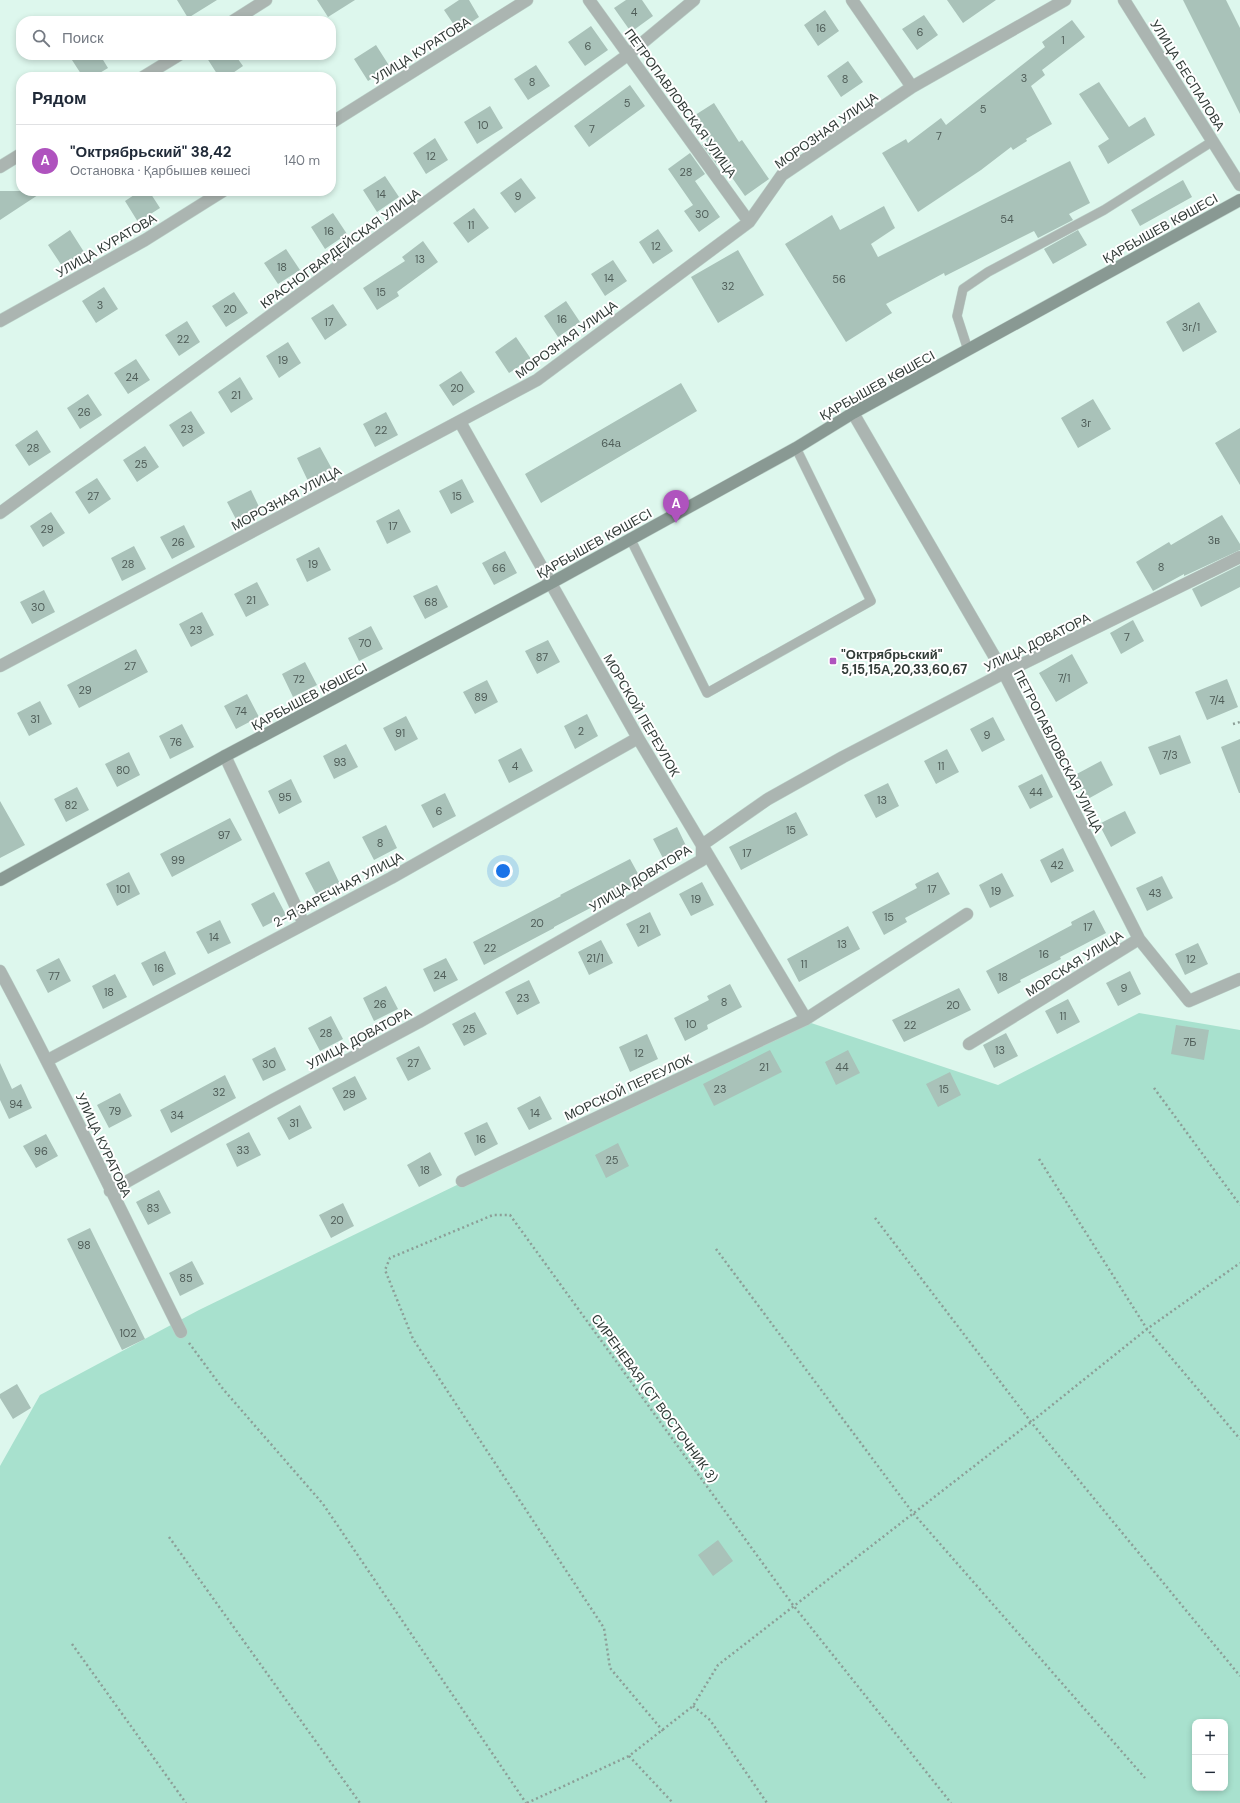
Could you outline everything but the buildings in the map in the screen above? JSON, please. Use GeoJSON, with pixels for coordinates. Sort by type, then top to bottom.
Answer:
{"type":"FeatureCollection","features":[{"type":"Feature","properties":{"kind":"main road","name":"ҚАРБЫШЕВ КӨШЕСІ"},"geometry":{"type":"LineString","coordinates":[[0,880],[225,756],[551,583],[630,538],[796,448],[853,413],[1240,200]]}},
{"type":"Feature","properties":{"kind":"street"},"geometry":{"type":"LineString","coordinates":[[241,16],[266,0]]}},
{"type":"Feature","properties":{"kind":"street","name":"УЛИЦА КУРАТОВА"},"geometry":{"type":"LineString","coordinates":[[336,120],[527,0]]}},
{"type":"Feature","properties":{"kind":"street","name":"ПЕТРОПАВЛОВСКАЯ УЛИЦА"},"geometry":{"type":"LineString","coordinates":[[589,0],[749,222]]}},
{"type":"Feature","properties":{"kind":"street","name":"КРАСНОГВАРДЕЙСКАЯ УЛИЦА"},"geometry":{"type":"LineString","coordinates":[[0,513],[629,54],[694,0]]}},
{"type":"Feature","properties":{"kind":"street"},"geometry":{"type":"LineString","coordinates":[[852,0],[912,87]]}},
{"type":"Feature","properties":{"kind":"street","name":"МОРОЗНАЯ УЛИЦА"},"geometry":{"type":"LineString","coordinates":[[0,666],[537,380],[749,222],[782,175],[912,87],[1065,0]]}},
{"type":"Feature","properties":{"kind":"street","name":"УЛИЦА БЕСПАЛОВА"},"geometry":{"type":"LineString","coordinates":[[1124,0],[1240,185]]}},
{"type":"Feature","properties":{"kind":"street"},"geometry":{"type":"LineString","coordinates":[[152,72],[171,60]]}},
{"type":"Feature","properties":{"kind":"street"},"geometry":{"type":"LineString","coordinates":[[0,167],[16,157]]}},
{"type":"Feature","properties":{"kind":"street","name":"УЛИЦА КУРАТОВА"},"geometry":{"type":"LineString","coordinates":[[0,321],[145,240],[215,196]]}},
{"type":"Feature","properties":{"kind":"street","name":"ПЕТРОПАВЛОВСКАЯ УЛИЦА"},"geometry":{"type":"LineString","coordinates":[[853,413],[1004,673],[1139,939]]}},
{"type":"Feature","properties":{"kind":"street","name":"МОРСКОЙ ПЕРЕУЛОК"},"geometry":{"type":"LineString","coordinates":[[460,422],[638,738],[806,1019]]}},
{"type":"Feature","properties":{"kind":"street","name":"УЛИЦА ДОВАТОРА"},"geometry":{"type":"LineString","coordinates":[[110,1191],[272,1100],[419,1022],[702,860],[702,846],[775,796],[912,720],[1240,557]]}},
{"type":"Feature","properties":{"kind":"street","name":"2-Я ЗАРЕЧНАЯ УЛИЦА"},"geometry":{"type":"LineString","coordinates":[[48,1060],[391,878],[638,738]]}},
{"type":"Feature","properties":{"kind":"street"},"geometry":{"type":"LineString","coordinates":[[225,756],[304,924]]}},
{"type":"Feature","properties":{"kind":"street","name":"МОРСКОЙ ПЕРЕУЛОК"},"geometry":{"type":"LineString","coordinates":[[462,1181],[806,1019],[967,914]]}},
{"type":"Feature","properties":{"kind":"street","name":"МОРСКАЯ УЛИЦА"},"geometry":{"type":"LineString","coordinates":[[969,1044],[1139,939],[1189,1001],[1240,979]]}},
{"type":"Feature","properties":{"kind":"street","name":"УЛИЦА КУРАТОВА"},"geometry":{"type":"LineString","coordinates":[[0,971],[48,1060],[79,1122],[110,1191],[181,1332]]}},
{"type":"Feature","properties":{"kind":"lane"},"geometry":{"type":"LineString","coordinates":[[968,350],[957,316],[964,289],[988,272],[1104,210],[1212,141]]}},
{"type":"Feature","properties":{"kind":"lane"},"geometry":{"type":"LineString","coordinates":[[630,538],[707,693],[871,601],[796,448]]}},
{"type":"Feature","properties":{"kind":"path"},"geometry":{"type":"LineString","coordinates":[[1233,724],[1240,722]]}},
{"type":"Feature","properties":{"kind":"path"},"geometry":{"type":"LineString","coordinates":[[1154,1088],[1240,1205]]}},
{"type":"Feature","properties":{"kind":"path"},"geometry":{"type":"LineString","coordinates":[[1038,1159],[1147,1329],[1240,1439]]}},
{"type":"Feature","properties":{"kind":"path","name":"СИРЕНЕВАЯ (СТ ВОСТОЧНИК 3)"},"geometry":{"type":"LineString","coordinates":[[663,1731],[610,1668],[604,1628],[413,1339],[385,1270],[390,1258],[493,1214],[510,1216],[793,1605],[951,1803]]}},
{"type":"Feature","properties":{"kind":"path"},"geometry":{"type":"LineString","coordinates":[[875,1218],[1031,1422],[1240,1676]]}},
{"type":"Feature","properties":{"kind":"path"},"geometry":{"type":"LineString","coordinates":[[716,1249],[913,1513],[1145,1778]]}},
{"type":"Feature","properties":{"kind":"path"},"geometry":{"type":"LineString","coordinates":[[181,1332],[223,1389],[323,1504],[527,1803],[629,1756],[663,1731],[693,1706],[718,1665],[793,1605],[1031,1422],[1147,1329],[1240,1263]]}},
{"type":"Feature","properties":{"kind":"path"},"geometry":{"type":"LineString","coordinates":[[169,1537],[360,1803]]}},
{"type":"Feature","properties":{"kind":"path"},"geometry":{"type":"LineString","coordinates":[[72,1644],[186,1803]]}},
{"type":"Feature","properties":{"kind":"path"},"geometry":{"type":"LineString","coordinates":[[693,1706],[710,1720],[767,1803]]}},
{"type":"Feature","properties":{"kind":"path"},"geometry":{"type":"LineString","coordinates":[[629,1756],[673,1803]]}},
{"type":"Feature","properties":{"kind":"green space"},"geometry":{"type":"Polygon","coordinates":[[[1139,1013],[1240,1030],[1240,1803],[0,1803],[0,1466],[40,1395],[199,1310],[799,1019],[998,1085],[1139,1013]]]}},
{"type":"Feature","properties":{"kind":"place","name":"\"Октрябрьский\" 38,42"},"geometry":{"type":"Point","coordinates":[676,523]}},
{"type":"Feature","properties":{"kind":"place","name":"\"Октрябрьский\" 5,15,15А,20,33,60,67"},"geometry":{"type":"Point","coordinates":[833,661]}}]}
